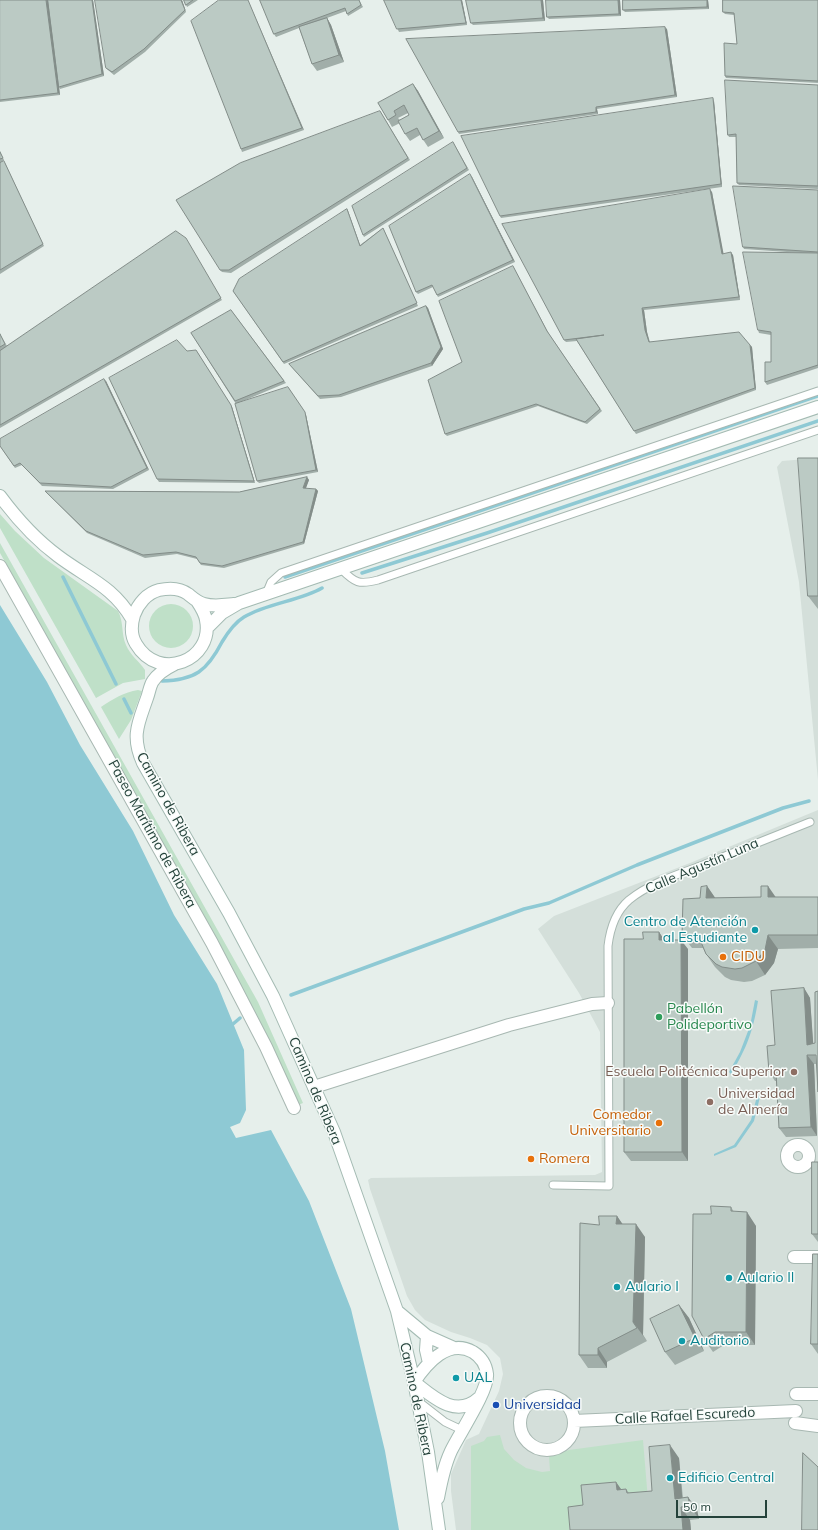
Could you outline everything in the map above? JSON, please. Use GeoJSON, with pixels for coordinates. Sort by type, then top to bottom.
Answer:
{"type":"FeatureCollection","features":[{"type":"Feature","properties":{"kind":"main road"},"geometry":{"type":"LineString","coordinates":[[207,628],[222,613],[239,603],[818,407]]}},
{"type":"Feature","properties":{"kind":"main road"},"geometry":{"type":"LineString","coordinates":[[0,496],[12,513],[35,538],[59,557],[110,591],[122,603],[132,619]]}},
{"type":"Feature","properties":{"kind":"main road","name":"Paseo Marítimo de Ribera"},"geometry":{"type":"LineString","coordinates":[[0,566],[212,943],[262,1040],[294,1108]]}},
{"type":"Feature","properties":{"kind":"main road"},"geometry":{"type":"LineString","coordinates":[[197,601],[204,612],[207,628],[206,637],[201,648],[193,656],[175,664],[161,664],[147,658],[140,651],[134,641],[132,619],[139,604],[153,592],[174,589],[181,590],[197,601],[212,605],[239,603]]}},
{"type":"Feature","properties":{"kind":"main road"},"geometry":{"type":"LineString","coordinates":[[110,591],[128,598],[145,598]]}},
{"type":"Feature","properties":{"kind":"main road"},"geometry":{"type":"LineString","coordinates":[[147,658],[152,673],[152,683]]}},
{"type":"Feature","properties":{"kind":"main road","name":"Camino de Ribera"},"geometry":{"type":"LineString","coordinates":[[175,664],[167,668],[152,683],[138,722],[136,744],[139,754],[229,913],[273,996],[334,1132],[397,1311],[418,1401],[428,1452],[440,1530]]}},
{"type":"Feature","properties":{"kind":"main road"},"geometry":{"type":"LineString","coordinates":[[314,1087],[510,1025],[592,1004],[608,1003]]}},
{"type":"Feature","properties":{"kind":"main road"},"geometry":{"type":"LineString","coordinates":[[806,1148],[818,1148]]}},
{"type":"Feature","properties":{"kind":"main road"},"geometry":{"type":"LineString","coordinates":[[794,1257],[818,1257]]}},
{"type":"Feature","properties":{"kind":"main road"},"geometry":{"type":"LineString","coordinates":[[397,1311],[427,1336],[454,1348],[469,1350],[482,1360],[487,1375],[484,1390],[446,1462],[437,1507]]}},
{"type":"Feature","properties":{"kind":"main road"},"geometry":{"type":"LineString","coordinates":[[427,1336],[426,1350],[429,1363]]}},
{"type":"Feature","properties":{"kind":"main road"},"geometry":{"type":"LineString","coordinates":[[454,1348],[439,1354],[429,1363],[414,1382],[433,1397],[451,1405],[467,1406],[480,1397]]}},
{"type":"Feature","properties":{"kind":"main road"},"geometry":{"type":"LineString","coordinates":[[796,1394],[818,1394]]}},
{"type":"Feature","properties":{"kind":"main road"},"geometry":{"type":"LineString","coordinates":[[547,1396],[561,1400],[568,1406],[574,1421],[570,1437],[565,1443],[548,1450],[538,1448],[529,1443],[523,1434],[520,1424],[522,1414],[526,1407],[535,1399],[547,1396]]}},
{"type":"Feature","properties":{"kind":"main road","name":"Calle Rafael Escuredo"},"geometry":{"type":"LineString","coordinates":[[574,1421],[796,1417],[818,1426]]}},
{"type":"Feature","properties":{"kind":"lane"},"geometry":{"type":"LineString","coordinates":[[266,594],[271,582],[281,573],[818,391]]}},
{"type":"Feature","properties":{"kind":"lane"},"geometry":{"type":"LineString","coordinates":[[341,569],[352,580],[367,583],[378,580],[818,430]]}},
{"type":"Feature","properties":{"kind":"lane","name":"Calle Agustín Luna"},"geometry":{"type":"LineString","coordinates":[[553,1185],[609,1186],[608,946],[609,934],[613,922],[620,911],[629,901],[646,890],[682,873],[810,822]]}},
{"type":"Feature","properties":{"kind":"lane"},"geometry":{"type":"LineString","coordinates":[[418,1401],[445,1422],[462,1430]]}},
{"type":"Feature","properties":{"kind":"shaded area"},"geometry":{"type":"Polygon","coordinates":[[[818,458],[818,780],[799,582],[777,467],[782,461],[818,458]]]}},
{"type":"Feature","properties":{"kind":"shaded area","name":"Universidad de Almería"},"geometry":{"type":"Polygon","coordinates":[[[818,810],[818,1530],[456,1530],[451,1491],[451,1474],[466,1440],[479,1434],[499,1391],[503,1374],[500,1358],[487,1345],[451,1332],[425,1320],[415,1310],[407,1296],[368,1180],[371,1178],[595,1175],[602,1172],[600,1032],[579,993],[538,929],[554,916],[690,863],[818,810]]]}},
{"type":"Feature","properties":{"kind":"green space"},"geometry":{"type":"Polygon","coordinates":[[[0,514],[15,531],[44,558],[118,611],[126,645],[145,670],[145,679],[123,683],[96,698],[0,528],[0,514]]]}},
{"type":"Feature","properties":{"kind":"green space"},"geometry":{"type":"Polygon","coordinates":[[[0,543],[258,1002],[303,1103],[298,1105],[231,965],[0,553],[0,543]]]}},
{"type":"Feature","properties":{"kind":"green space"},"geometry":{"type":"Polygon","coordinates":[[[167,604],[175,604],[187,610],[193,622],[193,630],[187,642],[175,648],[167,648],[155,642],[149,630],[149,622],[155,610],[167,604]]]}},
{"type":"Feature","properties":{"kind":"green space"},"geometry":{"type":"Polygon","coordinates":[[[138,690],[142,691],[131,720],[119,739],[101,707],[123,694],[138,690]]]}},
{"type":"Feature","properties":{"kind":"green space"},"geometry":{"type":"Polygon","coordinates":[[[500,1435],[504,1449],[514,1460],[526,1468],[542,1472],[550,1471],[549,1456],[569,1450],[643,1440],[648,1500],[569,1522],[569,1530],[471,1530],[471,1446],[484,1441],[487,1437],[500,1435]]]}},
{"type":"Feature","properties":{"kind":"water"},"geometry":{"type":"Polygon","coordinates":[[[0,605],[47,682],[80,745],[133,831],[174,915],[217,984],[244,1050],[246,1110],[240,1123],[230,1127],[236,1138],[271,1130],[309,1201],[351,1309],[385,1451],[399,1530],[0,1530],[0,605]]]}},
{"type":"Feature","properties":{"kind":"water"},"geometry":{"type":"Polygon","coordinates":[[[755,1000],[758,1001],[754,1021],[745,1047],[731,1074],[729,1072],[740,1052],[750,1026],[755,1000]]]}},
{"type":"Feature","properties":{"kind":"water"},"geometry":{"type":"Polygon","coordinates":[[[757,1096],[760,1097],[754,1121],[736,1147],[714,1156],[714,1154],[734,1145],[751,1120],[757,1096]]]}},
{"type":"Feature","properties":{"kind":"building"},"geometry":{"type":"Polygon","coordinates":[[[0,0],[46,0],[58,93],[0,100],[0,0]]]}},
{"type":"Feature","properties":{"kind":"building"},"geometry":{"type":"Polygon","coordinates":[[[48,0],[92,0],[102,74],[59,87],[48,0]]]}},
{"type":"Feature","properties":{"kind":"building"},"geometry":{"type":"Polygon","coordinates":[[[95,0],[181,0],[185,10],[144,49],[112,72],[106,68],[95,0]]]}},
{"type":"Feature","properties":{"kind":"building"},"geometry":{"type":"Polygon","coordinates":[[[184,0],[193,0],[186,5],[184,0]]]}},
{"type":"Feature","properties":{"kind":"building"},"geometry":{"type":"Polygon","coordinates":[[[219,0],[248,0],[302,128],[241,149],[191,21],[219,0]]]}},
{"type":"Feature","properties":{"kind":"building"},"geometry":{"type":"Polygon","coordinates":[[[260,0],[359,0],[361,5],[347,14],[345,8],[274,34],[260,0]]]}},
{"type":"Feature","properties":{"kind":"building"},"geometry":{"type":"Polygon","coordinates":[[[384,0],[461,0],[466,23],[397,29],[384,0]]]}},
{"type":"Feature","properties":{"kind":"building"},"geometry":{"type":"Polygon","coordinates":[[[466,0],[541,0],[543,18],[471,23],[466,0]]]}},
{"type":"Feature","properties":{"kind":"building"},"geometry":{"type":"Polygon","coordinates":[[[546,0],[618,0],[619,14],[547,17],[546,0]]]}},
{"type":"Feature","properties":{"kind":"building"},"geometry":{"type":"Polygon","coordinates":[[[623,0],[707,0],[707,7],[623,10],[623,0]]]}},
{"type":"Feature","properties":{"kind":"building"},"geometry":{"type":"Polygon","coordinates":[[[723,0],[818,0],[818,81],[725,76],[724,43],[737,44],[734,13],[723,12],[723,0]]]}},
{"type":"Feature","properties":{"kind":"building"},"geometry":{"type":"Polygon","coordinates":[[[327,18],[339,55],[312,64],[299,27],[327,18]]]}},
{"type":"Feature","properties":{"kind":"building"},"geometry":{"type":"Polygon","coordinates":[[[665,27],[675,95],[596,107],[596,112],[458,132],[406,39],[665,27]]]}},
{"type":"Feature","properties":{"kind":"building"},"geometry":{"type":"Polygon","coordinates":[[[725,80],[818,85],[818,186],[737,183],[736,134],[728,135],[725,80]]]}},
{"type":"Feature","properties":{"kind":"building"},"geometry":{"type":"Polygon","coordinates":[[[413,84],[439,131],[423,140],[417,128],[405,134],[398,121],[409,115],[404,105],[394,111],[396,115],[388,120],[378,103],[413,84]]]}},
{"type":"Feature","properties":{"kind":"building"},"geometry":{"type":"Polygon","coordinates":[[[713,98],[721,184],[500,216],[461,136],[713,98]]]}},
{"type":"Feature","properties":{"kind":"building"},"geometry":{"type":"Polygon","coordinates":[[[380,111],[408,158],[229,270],[220,270],[176,200],[240,163],[380,111]]]}},
{"type":"Feature","properties":{"kind":"building"},"geometry":{"type":"Polygon","coordinates":[[[453,142],[467,168],[363,235],[352,206],[453,142]]]}},
{"type":"Feature","properties":{"kind":"building"},"geometry":{"type":"Polygon","coordinates":[[[0,152],[3,158],[0,159],[0,152]]]}},
{"type":"Feature","properties":{"kind":"building"},"geometry":{"type":"Polygon","coordinates":[[[4,161],[43,244],[0,270],[0,163],[4,161]]]}},
{"type":"Feature","properties":{"kind":"building"},"geometry":{"type":"Polygon","coordinates":[[[470,174],[513,260],[437,295],[432,285],[416,292],[389,226],[470,174]]]}},
{"type":"Feature","properties":{"kind":"building"},"geometry":{"type":"Polygon","coordinates":[[[733,186],[818,190],[818,252],[743,247],[733,186]]]}},
{"type":"Feature","properties":{"kind":"building"},"geometry":{"type":"Polygon","coordinates":[[[710,189],[722,254],[731,252],[739,297],[642,308],[645,330],[649,342],[739,332],[750,345],[755,388],[634,431],[576,339],[604,335],[564,340],[502,224],[710,189]]]}},
{"type":"Feature","properties":{"kind":"building"},"geometry":{"type":"Polygon","coordinates":[[[347,209],[360,246],[383,228],[417,303],[283,362],[233,291],[239,279],[347,209]]]}},
{"type":"Feature","properties":{"kind":"building"},"geometry":{"type":"Polygon","coordinates":[[[176,231],[186,238],[221,298],[0,425],[0,351],[176,231]]]}},
{"type":"Feature","properties":{"kind":"building"},"geometry":{"type":"Polygon","coordinates":[[[743,252],[818,253],[818,365],[765,382],[765,362],[771,362],[771,332],[758,330],[743,252]]]}},
{"type":"Feature","properties":{"kind":"building"},"geometry":{"type":"Polygon","coordinates":[[[513,266],[547,331],[600,409],[585,422],[536,404],[445,434],[428,380],[462,362],[439,301],[513,266]]]}},
{"type":"Feature","properties":{"kind":"building"},"geometry":{"type":"Polygon","coordinates":[[[426,306],[441,347],[431,363],[339,395],[318,396],[289,364],[426,306]]]}},
{"type":"Feature","properties":{"kind":"building"},"geometry":{"type":"Polygon","coordinates":[[[231,310],[284,381],[235,401],[191,333],[231,310]]]}},
{"type":"Feature","properties":{"kind":"building"},"geometry":{"type":"Polygon","coordinates":[[[0,334],[5,344],[0,347],[0,334]]]}},
{"type":"Feature","properties":{"kind":"building"},"geometry":{"type":"Polygon","coordinates":[[[177,340],[187,351],[196,350],[231,405],[254,481],[157,479],[109,378],[177,340]]]}},
{"type":"Feature","properties":{"kind":"building"},"geometry":{"type":"Polygon","coordinates":[[[104,379],[147,468],[111,487],[40,483],[20,463],[14,466],[0,446],[0,439],[104,379]]]}},
{"type":"Feature","properties":{"kind":"building"},"geometry":{"type":"Polygon","coordinates":[[[288,387],[305,412],[316,470],[257,481],[235,404],[288,387]]]}},
{"type":"Feature","properties":{"kind":"building"},"geometry":{"type":"Polygon","coordinates":[[[798,458],[818,458],[818,596],[808,596],[798,458]]]}},
{"type":"Feature","properties":{"kind":"building"},"geometry":{"type":"Polygon","coordinates":[[[307,477],[303,488],[316,489],[303,542],[222,566],[200,563],[196,557],[176,552],[143,555],[86,531],[45,491],[239,492],[307,477]]]}},
{"type":"Feature","properties":{"kind":"building","name":"Centro de Atención al Estudiante"},"geometry":{"type":"Polygon","coordinates":[[[707,886],[706,898],[761,897],[761,886],[768,886],[768,897],[818,897],[818,935],[768,935],[765,950],[756,961],[742,968],[735,969],[722,967],[716,964],[706,954],[700,935],[682,935],[683,899],[700,898],[701,887],[707,886]]]}},
{"type":"Feature","properties":{"kind":"building"},"geometry":{"type":"Polygon","coordinates":[[[643,932],[659,932],[659,940],[681,940],[682,1152],[624,1152],[624,939],[643,939],[643,932]]]}},
{"type":"Feature","properties":{"kind":"building","name":"Escuela Politécnica Superior"},"geometry":{"type":"Polygon","coordinates":[[[804,988],[807,1045],[815,1043],[815,992],[818,991],[818,1092],[816,1055],[807,1055],[811,1127],[779,1128],[776,1072],[769,1072],[767,1046],[775,1045],[771,991],[804,988]]]}},
{"type":"Feature","properties":{"kind":"building"},"geometry":{"type":"Polygon","coordinates":[[[812,1162],[818,1162],[818,1234],[812,1234],[812,1162]]]}},
{"type":"Feature","properties":{"kind":"building","name":"Aulario II"},"geometry":{"type":"Polygon","coordinates":[[[711,1206],[731,1207],[731,1211],[747,1212],[746,1332],[715,1332],[704,1339],[692,1316],[693,1214],[711,1214],[711,1206]]]}},
{"type":"Feature","properties":{"kind":"building","name":"Aulario I"},"geometry":{"type":"Polygon","coordinates":[[[599,1216],[617,1216],[616,1224],[636,1224],[633,1322],[637,1328],[598,1348],[598,1355],[579,1355],[580,1223],[599,1225],[599,1216]]]}},
{"type":"Feature","properties":{"kind":"building"},"geometry":{"type":"Polygon","coordinates":[[[813,1254],[818,1254],[818,1344],[811,1344],[813,1254]]]}},
{"type":"Feature","properties":{"kind":"building"},"geometry":{"type":"Polygon","coordinates":[[[679,1305],[695,1338],[665,1352],[650,1319],[679,1305]]]}},
{"type":"Feature","properties":{"kind":"building","name":"Edificio Central"},"geometry":{"type":"Polygon","coordinates":[[[670,1445],[675,1499],[688,1497],[690,1506],[681,1507],[683,1530],[570,1530],[568,1507],[583,1505],[581,1485],[616,1482],[617,1490],[626,1489],[627,1493],[652,1491],[649,1447],[670,1445]]]}},
{"type":"Feature","properties":{"kind":"building"},"geometry":{"type":"Polygon","coordinates":[[[803,1453],[818,1467],[818,1530],[802,1530],[803,1453]]]}},
{"type":"Feature","properties":{"kind":"waterway"},"geometry":{"type":"LineString","coordinates":[[285,577],[818,396]]}},
{"type":"Feature","properties":{"kind":"waterway"},"geometry":{"type":"LineString","coordinates":[[362,573],[487,533],[818,421]]}},
{"type":"Feature","properties":{"kind":"waterway"},"geometry":{"type":"LineString","coordinates":[[63,577],[116,684]]}},
{"type":"Feature","properties":{"kind":"waterway"},"geometry":{"type":"LineString","coordinates":[[162,681],[183,679],[199,672],[211,660],[224,638],[232,628],[244,617],[263,608],[304,596],[322,588]]}},
{"type":"Feature","properties":{"kind":"waterway"},"geometry":{"type":"LineString","coordinates":[[124,699],[131,713]]}},
{"type":"Feature","properties":{"kind":"waterway"},"geometry":{"type":"LineString","coordinates":[[291,995],[524,909],[549,903],[637,865],[783,808],[809,801]]}},
{"type":"Feature","properties":{"kind":"waterway"},"geometry":{"type":"LineString","coordinates":[[233,1024],[240,1018]]}},
{"type":"Feature","properties":{"kind":"place","name":"Centro de Atención al Estudiante"},"geometry":{"type":"Point","coordinates":[755,930]}},
{"type":"Feature","properties":{"kind":"place","name":"CIDU"},"geometry":{"type":"Point","coordinates":[723,957]}},
{"type":"Feature","properties":{"kind":"place","name":"Pabellón Polideportivo"},"geometry":{"type":"Point","coordinates":[659,1017]}},
{"type":"Feature","properties":{"kind":"place","name":"Escuela Politécnica Superior"},"geometry":{"type":"Point","coordinates":[794,1072]}},
{"type":"Feature","properties":{"kind":"place","name":"Universidad de Almería"},"geometry":{"type":"Point","coordinates":[710,1102]}},
{"type":"Feature","properties":{"kind":"place","name":"Comedor Universitario"},"geometry":{"type":"Point","coordinates":[659,1123]}},
{"type":"Feature","properties":{"kind":"place","name":"Romera"},"geometry":{"type":"Point","coordinates":[531,1159]}},
{"type":"Feature","properties":{"kind":"place","name":"Aulario II"},"geometry":{"type":"Point","coordinates":[729,1278]}},
{"type":"Feature","properties":{"kind":"place","name":"Aulario I"},"geometry":{"type":"Point","coordinates":[617,1287]}},
{"type":"Feature","properties":{"kind":"place","name":"Auditorio"},"geometry":{"type":"Point","coordinates":[682,1341]}},
{"type":"Feature","properties":{"kind":"place","name":"UAL"},"geometry":{"type":"Point","coordinates":[456,1378]}},
{"type":"Feature","properties":{"kind":"place","name":"Universidad"},"geometry":{"type":"Point","coordinates":[496,1405]}},
{"type":"Feature","properties":{"kind":"place","name":"Edificio Central"},"geometry":{"type":"Point","coordinates":[670,1478]}}]}
